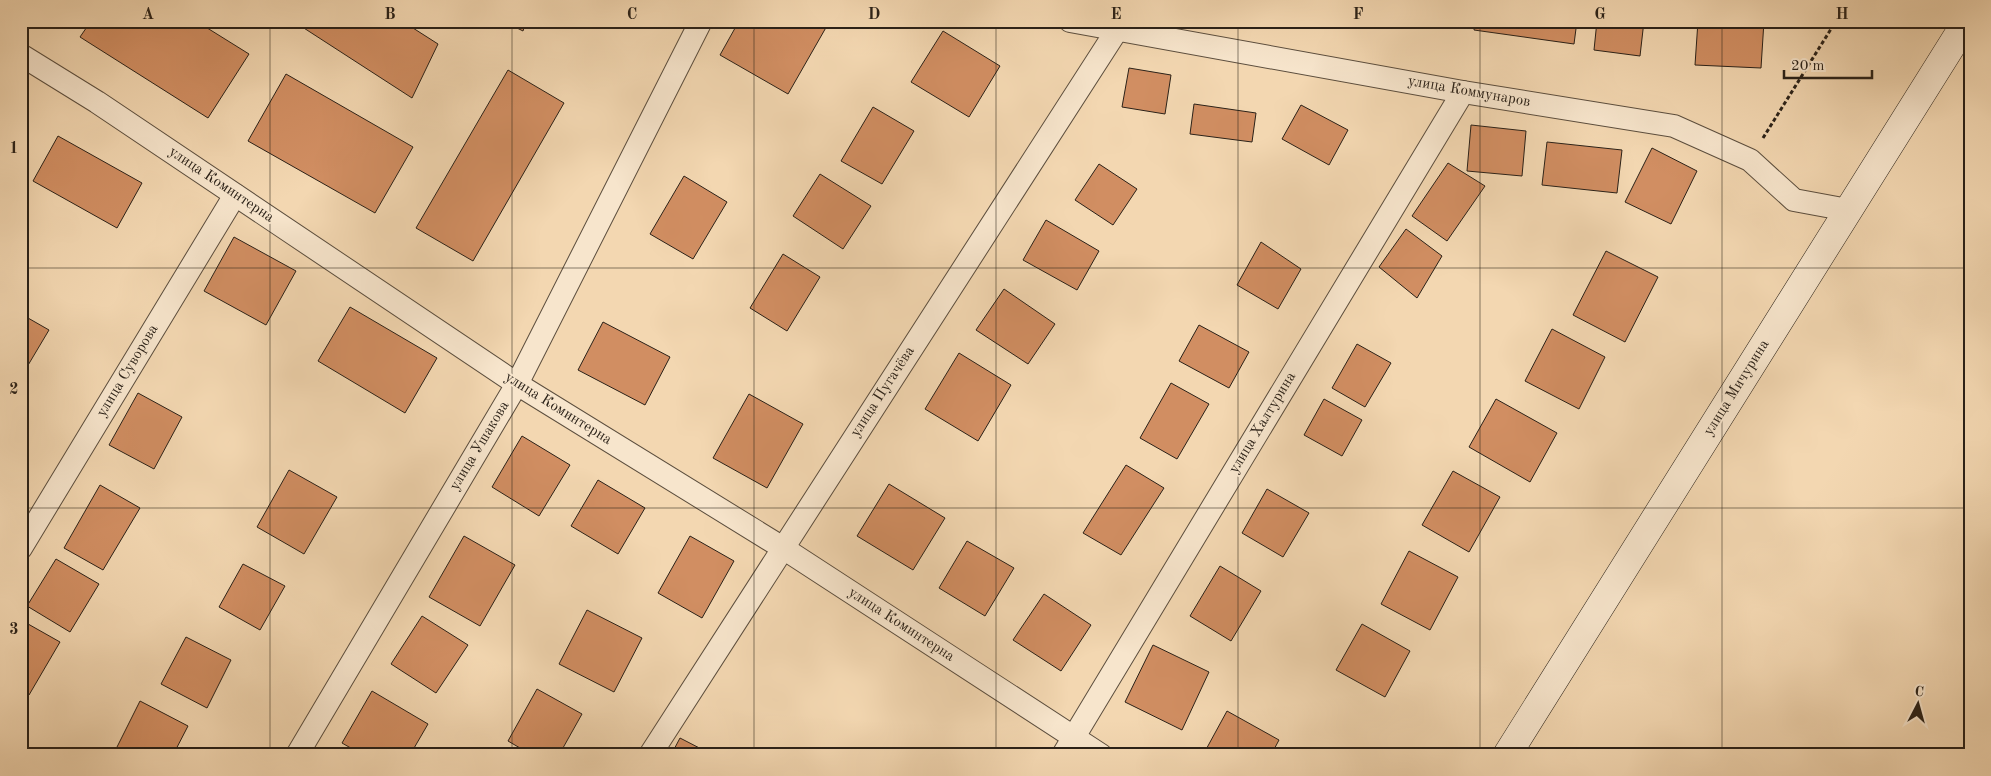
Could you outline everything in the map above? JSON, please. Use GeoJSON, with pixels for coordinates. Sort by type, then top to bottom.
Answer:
{"type":"FeatureCollection","features":[{"type":"Feature","properties":{"kind":"main road","name":"улица Мичурина"},"geometry":{"type":"LineString","coordinates":[[1507,755],[1967,21]]}},
{"type":"Feature","properties":{"kind":"street","name":"улица Ушакова"},"geometry":{"type":"LineString","coordinates":[[297,755],[516,384],[702,21]]}},
{"type":"Feature","properties":{"kind":"street","name":"улица Коммунаров"},"geometry":{"type":"LineString","coordinates":[[1070,21],[1463,92],[1674,126],[1750,160],[1794,200],[1848,210]]}},
{"type":"Feature","properties":{"kind":"street","name":"улица Пугачёва"},"geometry":{"type":"LineString","coordinates":[[650,755],[1117,30]]}},
{"type":"Feature","properties":{"kind":"street","name":"улица Коминтерна"},"geometry":{"type":"LineString","coordinates":[[21,55],[97,102],[516,384],[783,548],[1069,746],[1101,755]]}},
{"type":"Feature","properties":{"kind":"street","name":"улица Халтурина"},"geometry":{"type":"LineString","coordinates":[[1069,746],[1463,92]]}},
{"type":"Feature","properties":{"kind":"street","name":"улица Суворова"},"geometry":{"type":"LineString","coordinates":[[21,548],[235,194]]}},
{"type":"Feature","properties":{"kind":"path"},"geometry":{"type":"LineString","coordinates":[[1750,160],[1836,21]]}},
{"type":"Feature","properties":{"kind":"building"},"geometry":{"type":"Polygon","coordinates":[[[91,21],[196,21],[249,54],[208,118],[80,37],[91,21]]]}},
{"type":"Feature","properties":{"kind":"building"},"geometry":{"type":"Polygon","coordinates":[[[293,21],[402,21],[438,44],[412,98],[293,21]]]}},
{"type":"Feature","properties":{"kind":"building"},"geometry":{"type":"Polygon","coordinates":[[[503,21],[526,21],[523,31],[503,21]]]}},
{"type":"Feature","properties":{"kind":"building"},"geometry":{"type":"Polygon","coordinates":[[[739,21],[822,21],[828,24],[788,94],[720,55],[739,21]]]}},
{"type":"Feature","properties":{"kind":"building"},"geometry":{"type":"Polygon","coordinates":[[[1475,21],[1577,21],[1574,44],[1474,30],[1475,21]]]}},
{"type":"Feature","properties":{"kind":"building"},"geometry":{"type":"Polygon","coordinates":[[[1597,21],[1644,21],[1640,56],[1594,50],[1597,21]]]}},
{"type":"Feature","properties":{"kind":"building"},"geometry":{"type":"Polygon","coordinates":[[[1698,21],[1764,21],[1761,68],[1695,65],[1698,21]]]}},
{"type":"Feature","properties":{"kind":"building"},"geometry":{"type":"Polygon","coordinates":[[[943,31],[1000,66],[969,117],[911,82],[943,31]]]}},
{"type":"Feature","properties":{"kind":"building"},"geometry":{"type":"Polygon","coordinates":[[[1129,68],[1171,75],[1165,114],[1122,107],[1129,68]]]}},
{"type":"Feature","properties":{"kind":"building"},"geometry":{"type":"Polygon","coordinates":[[[508,70],[564,103],[473,261],[416,228],[508,70]]]}},
{"type":"Feature","properties":{"kind":"building"},"geometry":{"type":"Polygon","coordinates":[[[286,74],[413,147],[375,213],[248,141],[286,74]]]}},
{"type":"Feature","properties":{"kind":"building"},"geometry":{"type":"Polygon","coordinates":[[[1194,104],[1256,113],[1252,142],[1190,134],[1194,104]]]}},
{"type":"Feature","properties":{"kind":"building"},"geometry":{"type":"Polygon","coordinates":[[[1301,105],[1348,130],[1329,165],[1282,139],[1301,105]]]}},
{"type":"Feature","properties":{"kind":"building"},"geometry":{"type":"Polygon","coordinates":[[[873,107],[914,131],[882,184],[841,161],[873,107]]]}},
{"type":"Feature","properties":{"kind":"building"},"geometry":{"type":"Polygon","coordinates":[[[1471,125],[1526,131],[1522,176],[1467,171],[1471,125]]]}},
{"type":"Feature","properties":{"kind":"building"},"geometry":{"type":"Polygon","coordinates":[[[58,136],[142,183],[117,228],[33,181],[58,136]]]}},
{"type":"Feature","properties":{"kind":"building"},"geometry":{"type":"Polygon","coordinates":[[[1547,142],[1622,150],[1617,193],[1542,185],[1547,142]]]}},
{"type":"Feature","properties":{"kind":"building"},"geometry":{"type":"Polygon","coordinates":[[[1652,148],[1697,171],[1671,224],[1625,202],[1652,148]]]}},
{"type":"Feature","properties":{"kind":"building"},"geometry":{"type":"Polygon","coordinates":[[[1448,163],[1485,186],[1447,241],[1412,216],[1448,163]]]}},
{"type":"Feature","properties":{"kind":"building"},"geometry":{"type":"Polygon","coordinates":[[[1099,164],[1137,189],[1113,225],[1075,200],[1099,164]]]}},
{"type":"Feature","properties":{"kind":"building"},"geometry":{"type":"Polygon","coordinates":[[[820,174],[871,206],[843,249],[793,216],[820,174]]]}},
{"type":"Feature","properties":{"kind":"building"},"geometry":{"type":"Polygon","coordinates":[[[684,176],[727,202],[693,259],[650,234],[684,176]]]}},
{"type":"Feature","properties":{"kind":"building"},"geometry":{"type":"Polygon","coordinates":[[[1046,220],[1099,251],[1077,290],[1023,260],[1046,220]]]}},
{"type":"Feature","properties":{"kind":"building"},"geometry":{"type":"Polygon","coordinates":[[[1406,229],[1442,256],[1417,298],[1379,267],[1406,229]]]}},
{"type":"Feature","properties":{"kind":"building"},"geometry":{"type":"Polygon","coordinates":[[[234,237],[296,271],[266,325],[204,291],[234,237]]]}},
{"type":"Feature","properties":{"kind":"building"},"geometry":{"type":"Polygon","coordinates":[[[1261,242],[1301,269],[1278,309],[1237,285],[1261,242]]]}},
{"type":"Feature","properties":{"kind":"building"},"geometry":{"type":"Polygon","coordinates":[[[1606,251],[1658,277],[1625,342],[1573,315],[1606,251]]]}},
{"type":"Feature","properties":{"kind":"building"},"geometry":{"type":"Polygon","coordinates":[[[783,254],[820,277],[787,331],[750,308],[783,254]]]}},
{"type":"Feature","properties":{"kind":"building"},"geometry":{"type":"Polygon","coordinates":[[[1004,289],[1055,324],[1028,364],[976,330],[1004,289]]]}},
{"type":"Feature","properties":{"kind":"building"},"geometry":{"type":"Polygon","coordinates":[[[350,307],[437,358],[405,413],[318,361],[350,307]]]}},
{"type":"Feature","properties":{"kind":"building"},"geometry":{"type":"Polygon","coordinates":[[[21,314],[49,330],[21,377],[21,314]]]}},
{"type":"Feature","properties":{"kind":"building"},"geometry":{"type":"Polygon","coordinates":[[[603,322],[670,357],[645,405],[578,370],[603,322]]]}},
{"type":"Feature","properties":{"kind":"building"},"geometry":{"type":"Polygon","coordinates":[[[1199,325],[1249,352],[1229,388],[1179,361],[1199,325]]]}},
{"type":"Feature","properties":{"kind":"building"},"geometry":{"type":"Polygon","coordinates":[[[1552,329],[1605,357],[1579,409],[1525,381],[1552,329]]]}},
{"type":"Feature","properties":{"kind":"building"},"geometry":{"type":"Polygon","coordinates":[[[1357,344],[1391,363],[1365,407],[1332,388],[1357,344]]]}},
{"type":"Feature","properties":{"kind":"building"},"geometry":{"type":"Polygon","coordinates":[[[959,353],[1011,385],[978,441],[925,409],[959,353]]]}},
{"type":"Feature","properties":{"kind":"building"},"geometry":{"type":"Polygon","coordinates":[[[1171,383],[1209,404],[1177,459],[1140,438],[1171,383]]]}},
{"type":"Feature","properties":{"kind":"building"},"geometry":{"type":"Polygon","coordinates":[[[138,393],[182,417],[154,469],[109,445],[138,393]]]}},
{"type":"Feature","properties":{"kind":"building"},"geometry":{"type":"Polygon","coordinates":[[[749,394],[803,424],[767,488],[713,458],[749,394]]]}},
{"type":"Feature","properties":{"kind":"building"},"geometry":{"type":"Polygon","coordinates":[[[1324,399],[1362,420],[1342,456],[1304,435],[1324,399]]]}},
{"type":"Feature","properties":{"kind":"building"},"geometry":{"type":"Polygon","coordinates":[[[1496,399],[1557,433],[1530,482],[1469,447],[1496,399]]]}},
{"type":"Feature","properties":{"kind":"building"},"geometry":{"type":"Polygon","coordinates":[[[522,436],[570,465],[539,516],[492,487],[522,436]]]}},
{"type":"Feature","properties":{"kind":"building"},"geometry":{"type":"Polygon","coordinates":[[[1126,465],[1164,488],[1121,555],[1083,533],[1126,465]]]}},
{"type":"Feature","properties":{"kind":"building"},"geometry":{"type":"Polygon","coordinates":[[[289,470],[337,497],[304,554],[257,527],[289,470]]]}},
{"type":"Feature","properties":{"kind":"building"},"geometry":{"type":"Polygon","coordinates":[[[1453,471],[1500,497],[1469,552],[1422,525],[1453,471]]]}},
{"type":"Feature","properties":{"kind":"building"},"geometry":{"type":"Polygon","coordinates":[[[598,480],[645,508],[618,554],[571,526],[598,480]]]}},
{"type":"Feature","properties":{"kind":"building"},"geometry":{"type":"Polygon","coordinates":[[[889,484],[945,518],[913,570],[857,536],[889,484]]]}},
{"type":"Feature","properties":{"kind":"building"},"geometry":{"type":"Polygon","coordinates":[[[100,485],[140,508],[103,570],[64,548],[100,485]]]}},
{"type":"Feature","properties":{"kind":"building"},"geometry":{"type":"Polygon","coordinates":[[[1267,489],[1309,513],[1283,557],[1242,533],[1267,489]]]}},
{"type":"Feature","properties":{"kind":"building"},"geometry":{"type":"Polygon","coordinates":[[[464,536],[515,565],[480,626],[429,597],[464,536]]]}},
{"type":"Feature","properties":{"kind":"building"},"geometry":{"type":"Polygon","coordinates":[[[690,536],[734,561],[702,618],[658,593],[690,536]]]}},
{"type":"Feature","properties":{"kind":"building"},"geometry":{"type":"Polygon","coordinates":[[[967,541],[1014,568],[985,616],[939,588],[967,541]]]}},
{"type":"Feature","properties":{"kind":"building"},"geometry":{"type":"Polygon","coordinates":[[[1409,551],[1458,577],[1430,630],[1381,604],[1409,551]]]}},
{"type":"Feature","properties":{"kind":"building"},"geometry":{"type":"Polygon","coordinates":[[[56,559],[99,584],[70,632],[27,606],[56,559]]]}},
{"type":"Feature","properties":{"kind":"building"},"geometry":{"type":"Polygon","coordinates":[[[243,564],[285,586],[260,630],[219,607],[243,564]]]}},
{"type":"Feature","properties":{"kind":"building"},"geometry":{"type":"Polygon","coordinates":[[[1220,566],[1261,591],[1231,641],[1190,616],[1220,566]]]}},
{"type":"Feature","properties":{"kind":"building"},"geometry":{"type":"Polygon","coordinates":[[[1044,594],[1091,625],[1061,671],[1013,640],[1044,594]]]}},
{"type":"Feature","properties":{"kind":"building"},"geometry":{"type":"Polygon","coordinates":[[[587,610],[642,638],[614,692],[559,664],[587,610]]]}},
{"type":"Feature","properties":{"kind":"building"},"geometry":{"type":"Polygon","coordinates":[[[422,616],[468,645],[436,693],[391,664],[422,616]]]}},
{"type":"Feature","properties":{"kind":"building"},"geometry":{"type":"Polygon","coordinates":[[[21,620],[60,642],[29,695],[21,691],[21,620]]]}},
{"type":"Feature","properties":{"kind":"building"},"geometry":{"type":"Polygon","coordinates":[[[1362,624],[1410,651],[1385,697],[1336,670],[1362,624]]]}},
{"type":"Feature","properties":{"kind":"building"},"geometry":{"type":"Polygon","coordinates":[[[186,637],[231,660],[207,708],[161,684],[186,637]]]}},
{"type":"Feature","properties":{"kind":"building"},"geometry":{"type":"Polygon","coordinates":[[[1153,645],[1209,672],[1182,730],[1125,702],[1153,645]]]}},
{"type":"Feature","properties":{"kind":"building"},"geometry":{"type":"Polygon","coordinates":[[[537,689],[582,714],[559,755],[532,755],[508,741],[537,689]]]}},
{"type":"Feature","properties":{"kind":"building"},"geometry":{"type":"Polygon","coordinates":[[[372,691],[428,724],[410,755],[363,755],[342,743],[372,691]]]}},
{"type":"Feature","properties":{"kind":"building"},"geometry":{"type":"Polygon","coordinates":[[[140,701],[188,726],[173,755],[113,755],[140,701]]]}},
{"type":"Feature","properties":{"kind":"building"},"geometry":{"type":"Polygon","coordinates":[[[1227,711],[1279,740],[1271,755],[1203,755],[1227,711]]]}},
{"type":"Feature","properties":{"kind":"building"},"geometry":{"type":"Polygon","coordinates":[[[680,738],[713,755],[671,755],[680,738]]]}}]}
